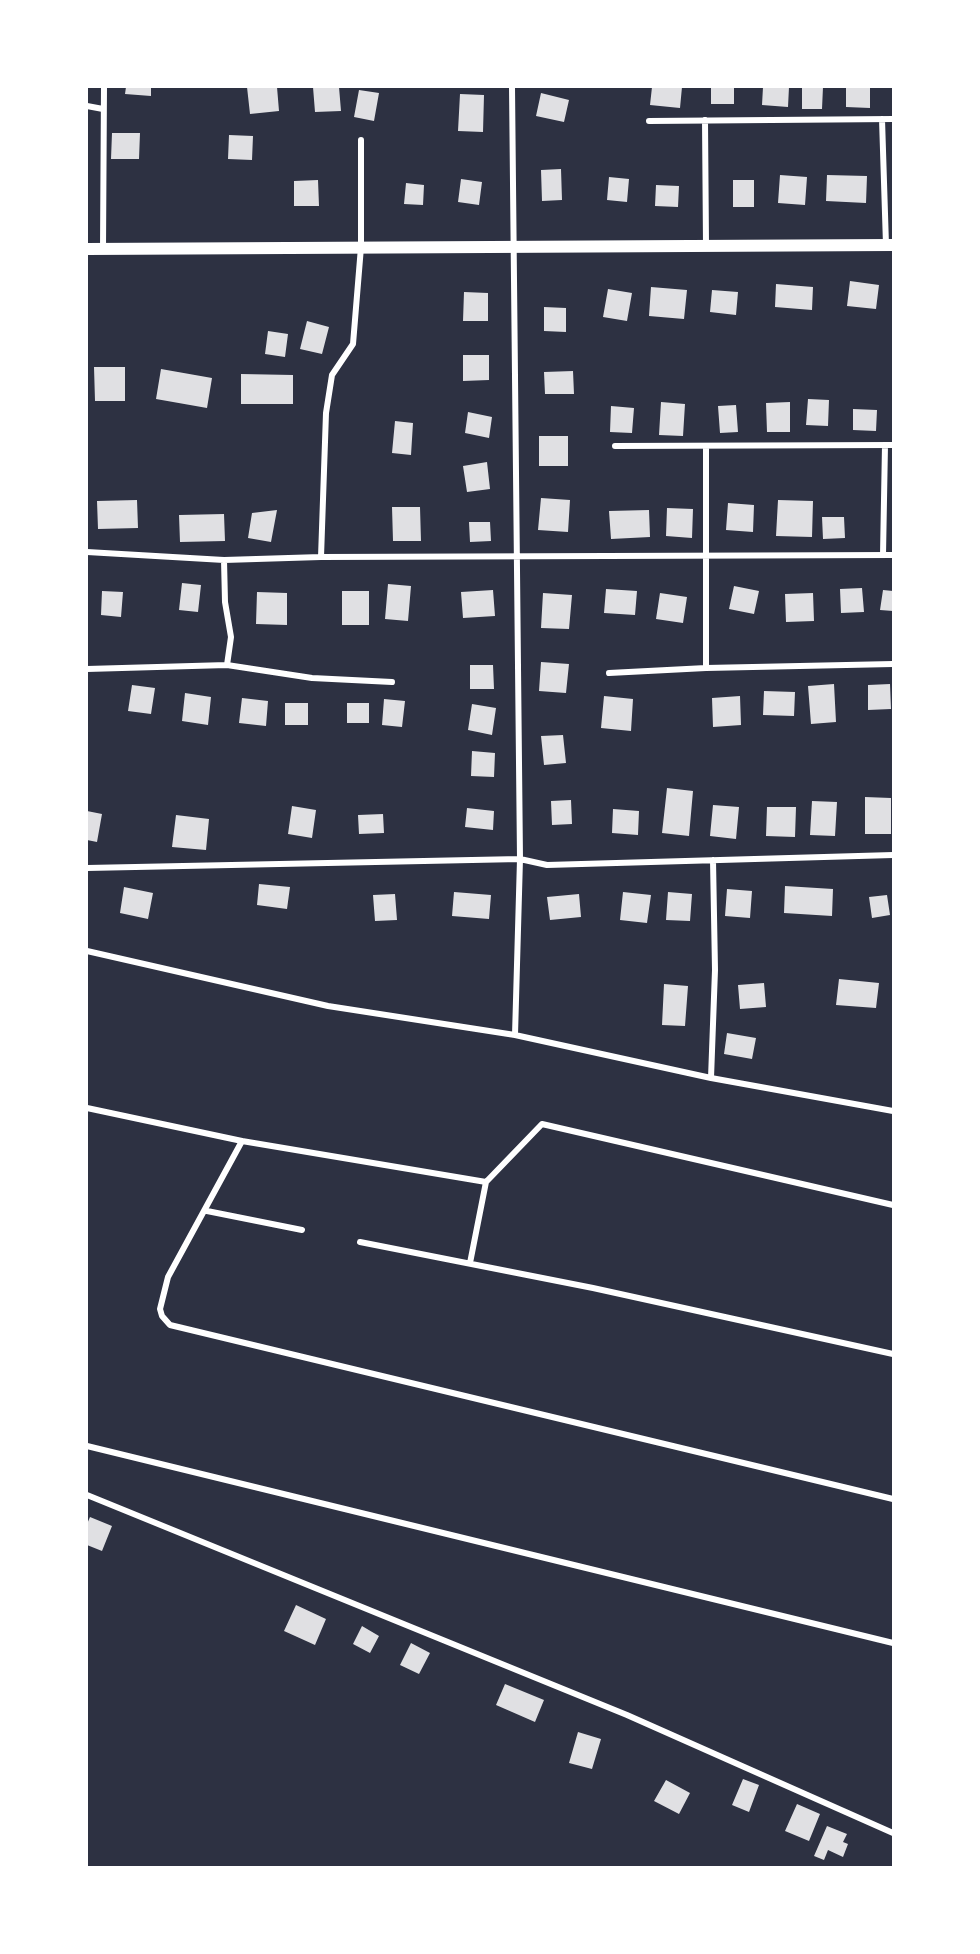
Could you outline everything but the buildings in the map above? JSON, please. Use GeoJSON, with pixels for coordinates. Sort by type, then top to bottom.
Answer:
{"type":"FeatureCollection","features":[{"type":"Feature","properties":{"kind":"main road"},"geometry":{"type":"LineString","coordinates":[[87,249],[889,245]]}},
{"type":"Feature","properties":{"kind":"street"},"geometry":{"type":"LineString","coordinates":[[103,249],[104,87]]}},
{"type":"Feature","properties":{"kind":"street"},"geometry":{"type":"LineString","coordinates":[[512,87],[520,859],[515,1035]]}},
{"type":"Feature","properties":{"kind":"street"},"geometry":{"type":"LineString","coordinates":[[87,106],[103,109]]}},
{"type":"Feature","properties":{"kind":"street"},"geometry":{"type":"LineString","coordinates":[[882,119],[889,245]]}},
{"type":"Feature","properties":{"kind":"street"},"geometry":{"type":"LineString","coordinates":[[649,121],[893,119]]}},
{"type":"Feature","properties":{"kind":"street"},"geometry":{"type":"LineString","coordinates":[[705,120],[706,246]]}},
{"type":"Feature","properties":{"kind":"street"},"geometry":{"type":"LineString","coordinates":[[321,556],[326,414],[332,375],[353,344],[361,247],[361,140]]}},
{"type":"Feature","properties":{"kind":"street"},"geometry":{"type":"LineString","coordinates":[[883,555],[885,445]]}},
{"type":"Feature","properties":{"kind":"street"},"geometry":{"type":"LineString","coordinates":[[615,446],[893,445]]}},
{"type":"Feature","properties":{"kind":"street"},"geometry":{"type":"LineString","coordinates":[[706,446],[706,668]]}},
{"type":"Feature","properties":{"kind":"street"},"geometry":{"type":"LineString","coordinates":[[87,552],[224,560],[321,556],[517,558],[893,555]]}},
{"type":"Feature","properties":{"kind":"street"},"geometry":{"type":"LineString","coordinates":[[224,560],[225,602],[231,637],[227,665]]}},
{"type":"Feature","properties":{"kind":"street"},"geometry":{"type":"LineString","coordinates":[[609,673],[706,668],[893,664]]}},
{"type":"Feature","properties":{"kind":"street"},"geometry":{"type":"LineString","coordinates":[[87,669],[227,665],[312,678],[392,682]]}},
{"type":"Feature","properties":{"kind":"street"},"geometry":{"type":"LineString","coordinates":[[87,868],[520,859],[547,865],[893,855]]}},
{"type":"Feature","properties":{"kind":"street"},"geometry":{"type":"LineString","coordinates":[[711,1078],[716,970],[713,860]]}},
{"type":"Feature","properties":{"kind":"street"},"geometry":{"type":"LineString","coordinates":[[87,951],[327,1006],[515,1035],[711,1078],[893,1111]]}},
{"type":"Feature","properties":{"kind":"street"},"geometry":{"type":"LineString","coordinates":[[87,1108],[242,1141],[486,1182]]}},
{"type":"Feature","properties":{"kind":"street"},"geometry":{"type":"LineString","coordinates":[[470,1263],[486,1182],[542,1124],[893,1205]]}},
{"type":"Feature","properties":{"kind":"street"},"geometry":{"type":"LineString","coordinates":[[242,1141],[207,1211],[168,1277],[160,1310],[170,1325],[893,1499]]}},
{"type":"Feature","properties":{"kind":"street"},"geometry":{"type":"LineString","coordinates":[[207,1211],[302,1230]]}},
{"type":"Feature","properties":{"kind":"street"},"geometry":{"type":"LineString","coordinates":[[360,1242],[470,1263],[893,1354]]}},
{"type":"Feature","properties":{"kind":"street"},"geometry":{"type":"LineString","coordinates":[[87,1446],[893,1643]]}},
{"type":"Feature","properties":{"kind":"street"},"geometry":{"type":"LineString","coordinates":[[87,1495],[627,1715],[893,1833]]}}]}
